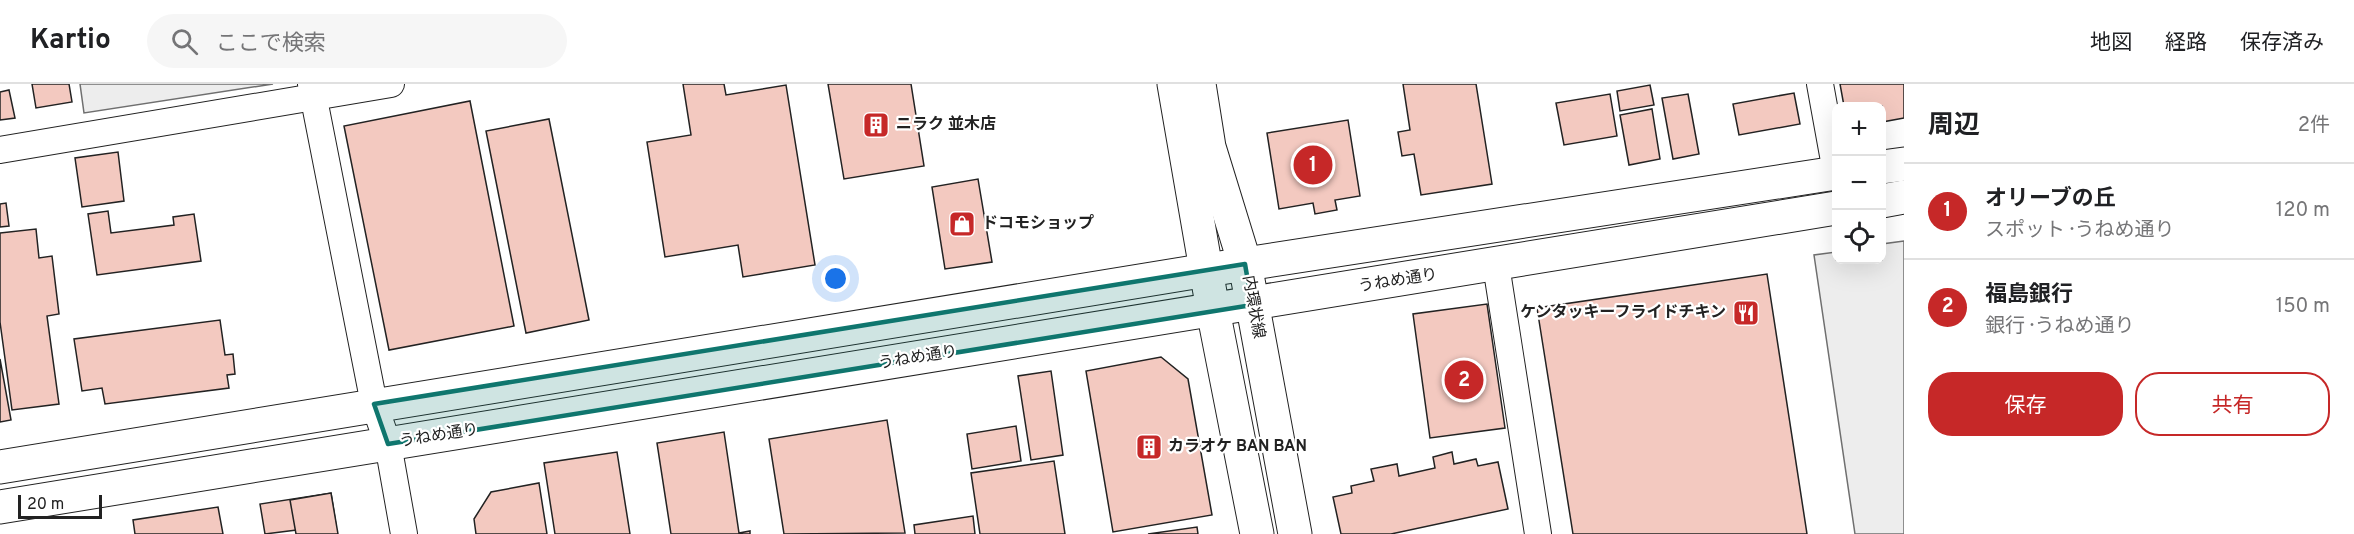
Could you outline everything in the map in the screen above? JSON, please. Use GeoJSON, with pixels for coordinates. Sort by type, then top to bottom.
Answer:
{"type":"FeatureCollection","features":[{"type":"Feature","properties":{"kind":"street"},"geometry":{"type":"LineString","coordinates":[[0,150],[312,91],[390,84]]}},
{"type":"Feature","properties":{"kind":"street"},"geometry":{"type":"LineString","coordinates":[[1174,84],[1213,310],[1257,534]]}},
{"type":"Feature","properties":{"kind":"street","name":"内環状線"},"geometry":{"type":"LineString","coordinates":[[1199,84],[1209,147],[1245,264],[1295,534]]}},
{"type":"Feature","properties":{"kind":"street"},"geometry":{"type":"LineString","coordinates":[[1820,84],[1833,156]]}},
{"type":"Feature","properties":{"kind":"street"},"geometry":{"type":"LineString","coordinates":[[312,91],[374,404],[388,444],[404,534]]}},
{"type":"Feature","properties":{"kind":"street"},"geometry":{"type":"LineString","coordinates":[[1886,166],[1904,164]]}},
{"type":"Feature","properties":{"kind":"street"},"geometry":{"type":"LineString","coordinates":[[0,467],[374,404],[1207,270],[1832,173]]}},
{"type":"Feature","properties":{"kind":"street"},"geometry":{"type":"LineString","coordinates":[[1886,200],[1904,197]]}},
{"type":"Feature","properties":{"kind":"street","name":"うねめ通り"},"geometry":{"type":"LineString","coordinates":[[0,507],[1252,305],[1832,209]]}},
{"type":"Feature","properties":{"kind":"street"},"geometry":{"type":"LineString","coordinates":[[1496,265],[1538,534]]}},
{"type":"Feature","properties":{"kind":"highlighted area"},"geometry":{"type":"Polygon","coordinates":[[[1245,264],[1252,305],[388,444],[374,404],[1245,264]]]}},
{"type":"Feature","properties":{"kind":"shaded area"},"geometry":{"type":"Polygon","coordinates":[[[80,84],[273,84],[84,113],[80,84]]]}},
{"type":"Feature","properties":{"kind":"shaded area"},"geometry":{"type":"Polygon","coordinates":[[[1904,241],[1904,534],[1855,534],[1814,255],[1832,253],[1832,264],[1886,264],[1886,243],[1904,241]]]}},
{"type":"Feature","properties":{"kind":"building"},"geometry":{"type":"Polygon","coordinates":[[[32,84],[69,84],[72,102],[36,108],[32,84]]]}},
{"type":"Feature","properties":{"kind":"building"},"geometry":{"type":"Polygon","coordinates":[[[683,84],[724,84],[726,95],[786,85],[815,265],[743,277],[738,245],[665,257],[647,142],[691,135],[683,84]]]}},
{"type":"Feature","properties":{"kind":"building","name":"ニラク 並木店"},"geometry":{"type":"Polygon","coordinates":[[[828,84],[911,84],[924,166],[844,179],[828,84]]]}},
{"type":"Feature","properties":{"kind":"building"},"geometry":{"type":"Polygon","coordinates":[[[1403,84],[1476,84],[1492,184],[1421,195],[1414,154],[1402,156],[1398,132],[1410,130],[1403,84]]]}},
{"type":"Feature","properties":{"kind":"building"},"geometry":{"type":"Polygon","coordinates":[[[1840,84],[1904,84],[1904,118],[1886,121],[1886,102],[1843,102],[1840,84]]]}},
{"type":"Feature","properties":{"kind":"building"},"geometry":{"type":"Polygon","coordinates":[[[1650,85],[1654,105],[1620,111],[1617,91],[1650,85]]]}},
{"type":"Feature","properties":{"kind":"building"},"geometry":{"type":"Polygon","coordinates":[[[9,90],[15,118],[0,120],[0,92],[9,90]]]}},
{"type":"Feature","properties":{"kind":"building"},"geometry":{"type":"Polygon","coordinates":[[[1794,93],[1800,124],[1739,135],[1733,104],[1794,93]]]}},
{"type":"Feature","properties":{"kind":"building"},"geometry":{"type":"Polygon","coordinates":[[[1610,94],[1617,136],[1564,145],[1556,103],[1610,94]]]}},
{"type":"Feature","properties":{"kind":"building"},"geometry":{"type":"Polygon","coordinates":[[[1688,94],[1699,154],[1673,159],[1662,98],[1688,94]]]}},
{"type":"Feature","properties":{"kind":"building"},"geometry":{"type":"Polygon","coordinates":[[[470,101],[514,326],[389,350],[344,126],[470,101]]]}},
{"type":"Feature","properties":{"kind":"building"},"geometry":{"type":"Polygon","coordinates":[[[1652,109],[1660,159],[1629,165],[1620,115],[1652,109]]]}},
{"type":"Feature","properties":{"kind":"building"},"geometry":{"type":"Polygon","coordinates":[[[549,119],[589,320],[526,333],[486,131],[549,119]]]}},
{"type":"Feature","properties":{"kind":"building"},"geometry":{"type":"Polygon","coordinates":[[[1348,120],[1360,196],[1335,200],[1337,210],[1315,214],[1313,203],[1279,209],[1267,133],[1348,120]]]}},
{"type":"Feature","properties":{"kind":"building"},"geometry":{"type":"Polygon","coordinates":[[[118,152],[124,201],[82,207],[75,158],[118,152]]]}},
{"type":"Feature","properties":{"kind":"building","name":"ドコモショップ"},"geometry":{"type":"Polygon","coordinates":[[[978,179],[992,262],[945,269],[932,187],[978,179]]]}},
{"type":"Feature","properties":{"kind":"building"},"geometry":{"type":"Polygon","coordinates":[[[6,203],[9,226],[0,227],[0,204],[6,203]]]}},
{"type":"Feature","properties":{"kind":"building"},"geometry":{"type":"Polygon","coordinates":[[[108,211],[111,233],[174,225],[173,217],[194,214],[201,261],[97,275],[88,214],[108,211]]]}},
{"type":"Feature","properties":{"kind":"building"},"geometry":{"type":"Polygon","coordinates":[[[36,229],[39,258],[52,256],[59,314],[47,316],[59,404],[12,410],[0,322],[0,233],[36,229]]]}},
{"type":"Feature","properties":{"kind":"building"},"geometry":{"type":"Polygon","coordinates":[[[1767,274],[1807,534],[1573,534],[1537,308],[1767,274]]]}},
{"type":"Feature","properties":{"kind":"building"},"geometry":{"type":"Polygon","coordinates":[[[1487,304],[1505,428],[1430,438],[1413,314],[1487,304]]]}},
{"type":"Feature","properties":{"kind":"building"},"geometry":{"type":"Polygon","coordinates":[[[220,320],[225,355],[233,354],[235,374],[227,375],[229,388],[105,404],[102,388],[82,391],[74,339],[220,320]]]}},
{"type":"Feature","properties":{"kind":"building","name":"カラオケ BAN BAN"},"geometry":{"type":"Polygon","coordinates":[[[1161,357],[1188,379],[1212,515],[1113,532],[1086,371],[1161,357]]]}},
{"type":"Feature","properties":{"kind":"building"},"geometry":{"type":"Polygon","coordinates":[[[0,359],[11,420],[0,422],[0,359]]]}},
{"type":"Feature","properties":{"kind":"building"},"geometry":{"type":"Polygon","coordinates":[[[1051,371],[1063,455],[1031,460],[1018,376],[1051,371]]]}},
{"type":"Feature","properties":{"kind":"building"},"geometry":{"type":"Polygon","coordinates":[[[887,420],[905,533],[784,534],[769,439],[887,420]]]}},
{"type":"Feature","properties":{"kind":"building"},"geometry":{"type":"Polygon","coordinates":[[[1016,426],[1021,461],[972,469],[967,434],[1016,426]]]}},
{"type":"Feature","properties":{"kind":"building"},"geometry":{"type":"Polygon","coordinates":[[[724,432],[739,533],[750,531],[750,534],[671,534],[657,443],[724,432]]]}},
{"type":"Feature","properties":{"kind":"building"},"geometry":{"type":"Polygon","coordinates":[[[617,452],[630,534],[555,534],[544,463],[617,452]]]}},
{"type":"Feature","properties":{"kind":"building"},"geometry":{"type":"Polygon","coordinates":[[[1452,452],[1454,464],[1476,459],[1478,466],[1498,462],[1508,509],[1391,534],[1341,534],[1333,497],[1352,493],[1351,486],[1374,481],[1371,469],[1397,464],[1399,476],[1435,468],[1433,457],[1452,452]]]}},
{"type":"Feature","properties":{"kind":"building"},"geometry":{"type":"Polygon","coordinates":[[[1054,461],[1065,534],[980,534],[971,473],[1054,461]]]}},
{"type":"Feature","properties":{"kind":"building"},"geometry":{"type":"Polygon","coordinates":[[[539,483],[547,534],[476,534],[474,519],[491,492],[539,483]]]}},
{"type":"Feature","properties":{"kind":"building"},"geometry":{"type":"Polygon","coordinates":[[[331,493],[336,525],[265,534],[260,504],[331,493]]]}},
{"type":"Feature","properties":{"kind":"building"},"geometry":{"type":"Polygon","coordinates":[[[331,493],[338,534],[296,534],[290,500],[331,493]]]}},
{"type":"Feature","properties":{"kind":"building"},"geometry":{"type":"Polygon","coordinates":[[[218,507],[223,534],[135,534],[133,520],[218,507]]]}},
{"type":"Feature","properties":{"kind":"building"},"geometry":{"type":"Polygon","coordinates":[[[973,516],[975,534],[915,534],[914,525],[973,516]]]}},
{"type":"Feature","properties":{"kind":"building"},"geometry":{"type":"Polygon","coordinates":[[[1197,527],[1198,534],[1148,534],[1197,527]]]}},
{"type":"Feature","properties":{"kind":"place","name":"ニラク 並木店"},"geometry":{"type":"Point","coordinates":[876,125]}},
{"type":"Feature","properties":{"kind":"place","name":"オリーブの丘"},"geometry":{"type":"Point","coordinates":[1313,165]}},
{"type":"Feature","properties":{"kind":"place","name":"ドコモショップ"},"geometry":{"type":"Point","coordinates":[962,224]}},
{"type":"Feature","properties":{"kind":"place","name":"ケンタッキーフライドチキン"},"geometry":{"type":"Point","coordinates":[1746,313]}},
{"type":"Feature","properties":{"kind":"place","name":"福島銀行"},"geometry":{"type":"Point","coordinates":[1464,380]}},
{"type":"Feature","properties":{"kind":"place","name":"カラオケ BAN BAN"},"geometry":{"type":"Point","coordinates":[1149,447]}}]}
